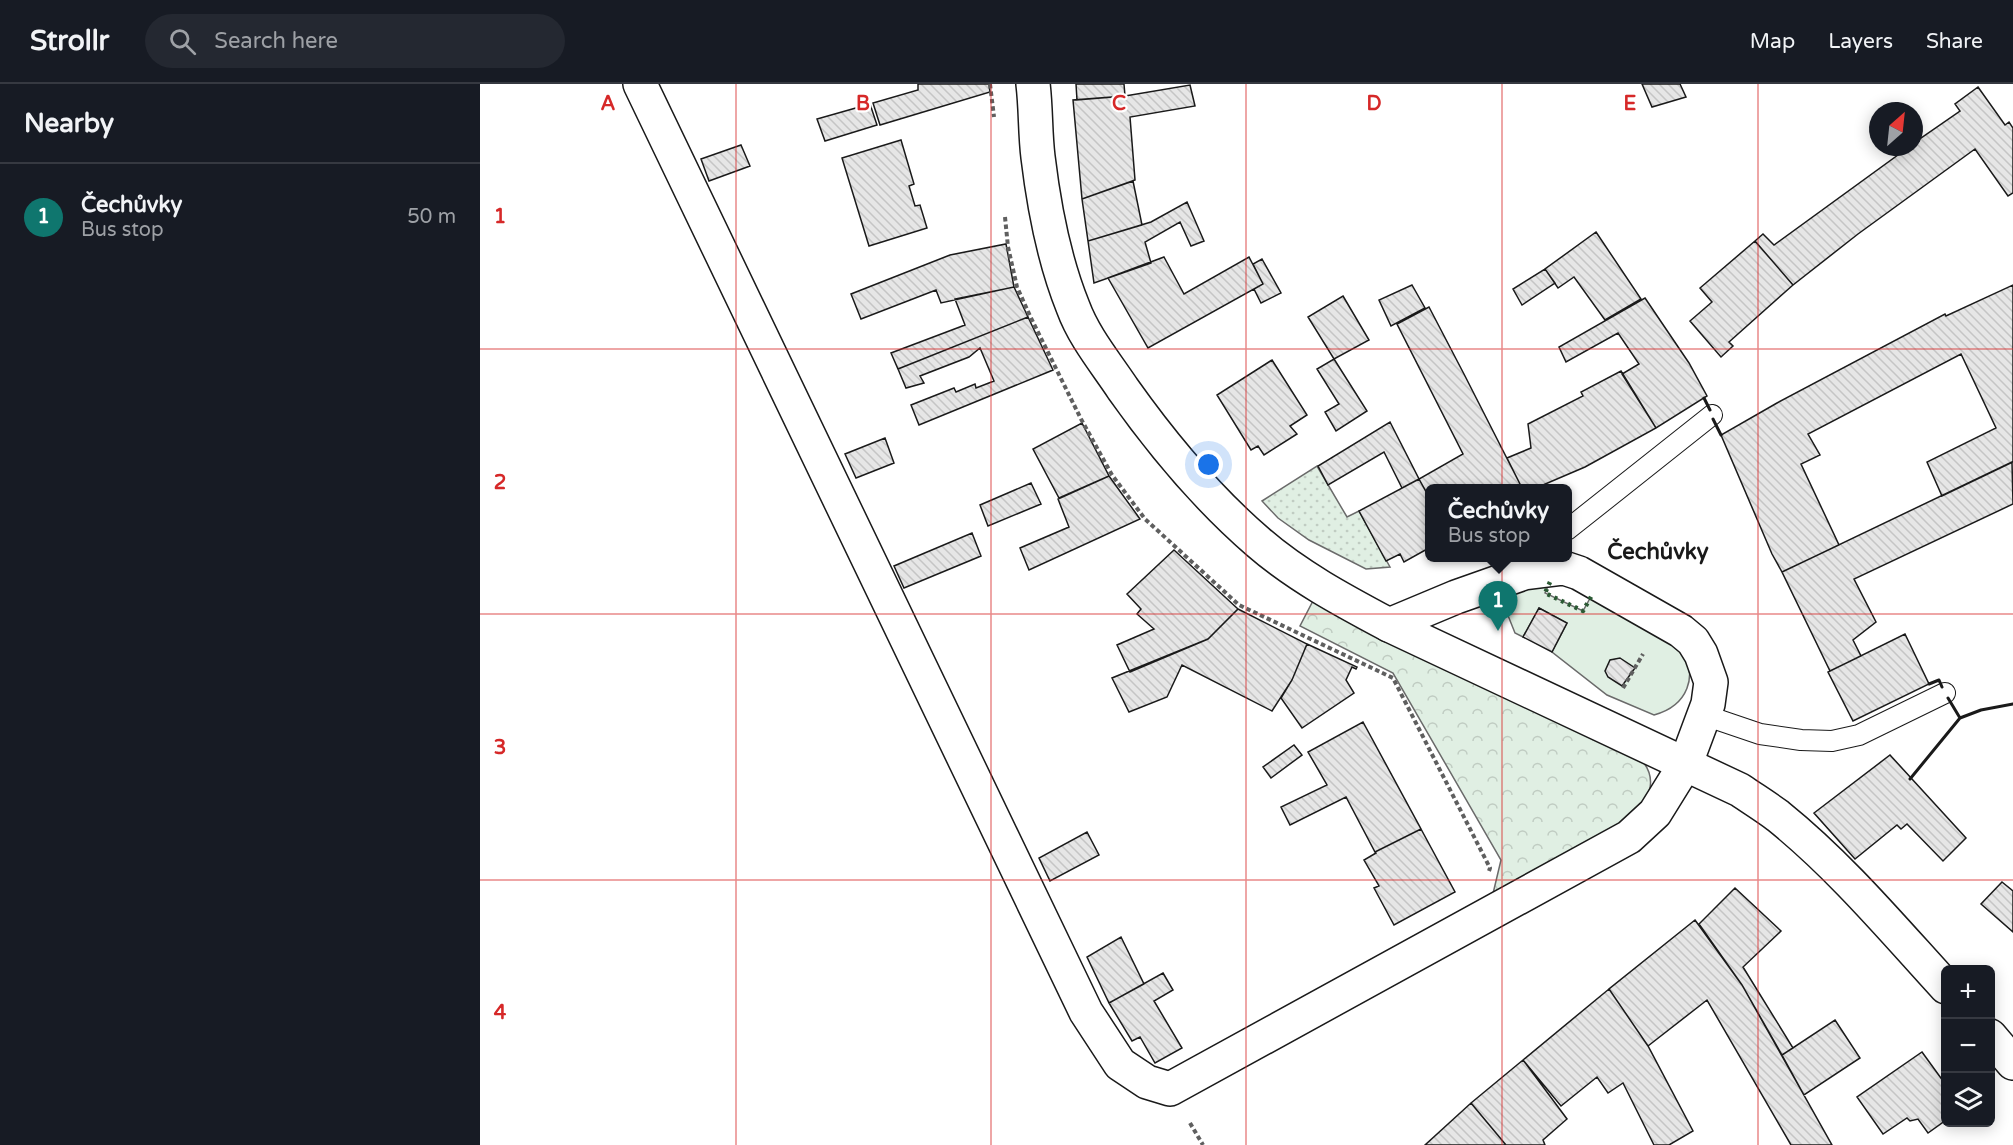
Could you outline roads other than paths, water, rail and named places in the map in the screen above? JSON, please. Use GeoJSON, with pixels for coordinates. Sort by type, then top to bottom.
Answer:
{"type":"FeatureCollection","features":[{"type":"Feature","properties":{"kind":"street"},"geometry":{"type":"LineString","coordinates":[[640,84],[1086,1012],[1120,1064],[1147,1082],[1170,1089],[1629,837],[1655,813],[1686,763],[1710,693],[1711,682],[1708,668],[1693,641],[1664,620],[1564,568],[1531,565],[1389,625]]}},
{"type":"Feature","properties":{"kind":"street"},"geometry":{"type":"LineString","coordinates":[[1033,84],[1038,156],[1048,220],[1063,279],[1085,334],[1133,403],[1180,464],[1237,523],[1291,567],[1389,625],[1740,790],[1777,815],[1875,908],[1941,981]]}},
{"type":"Feature","properties":{"kind":"street"},"geometry":{"type":"LineString","coordinates":[[1995,1042],[2013,1063]]}},
{"type":"Feature","properties":{"kind":"lane"},"geometry":{"type":"LineString","coordinates":[[1572,526],[1712,415]]}},
{"type":"Feature","properties":{"kind":"lane"},"geometry":{"type":"LineString","coordinates":[[1704,716],[1760,734],[1801,740],[1832,741],[1859,735],[1945,693]]}},
{"type":"Feature","properties":{"kind":"place","name":"Čechůvky"},"geometry":{"type":"Point","coordinates":[1498,631]}},
{"type":"Feature","properties":{"kind":"district","name":"Čechůvky"},"geometry":{"type":"Point","coordinates":[1658,551]}}]}
